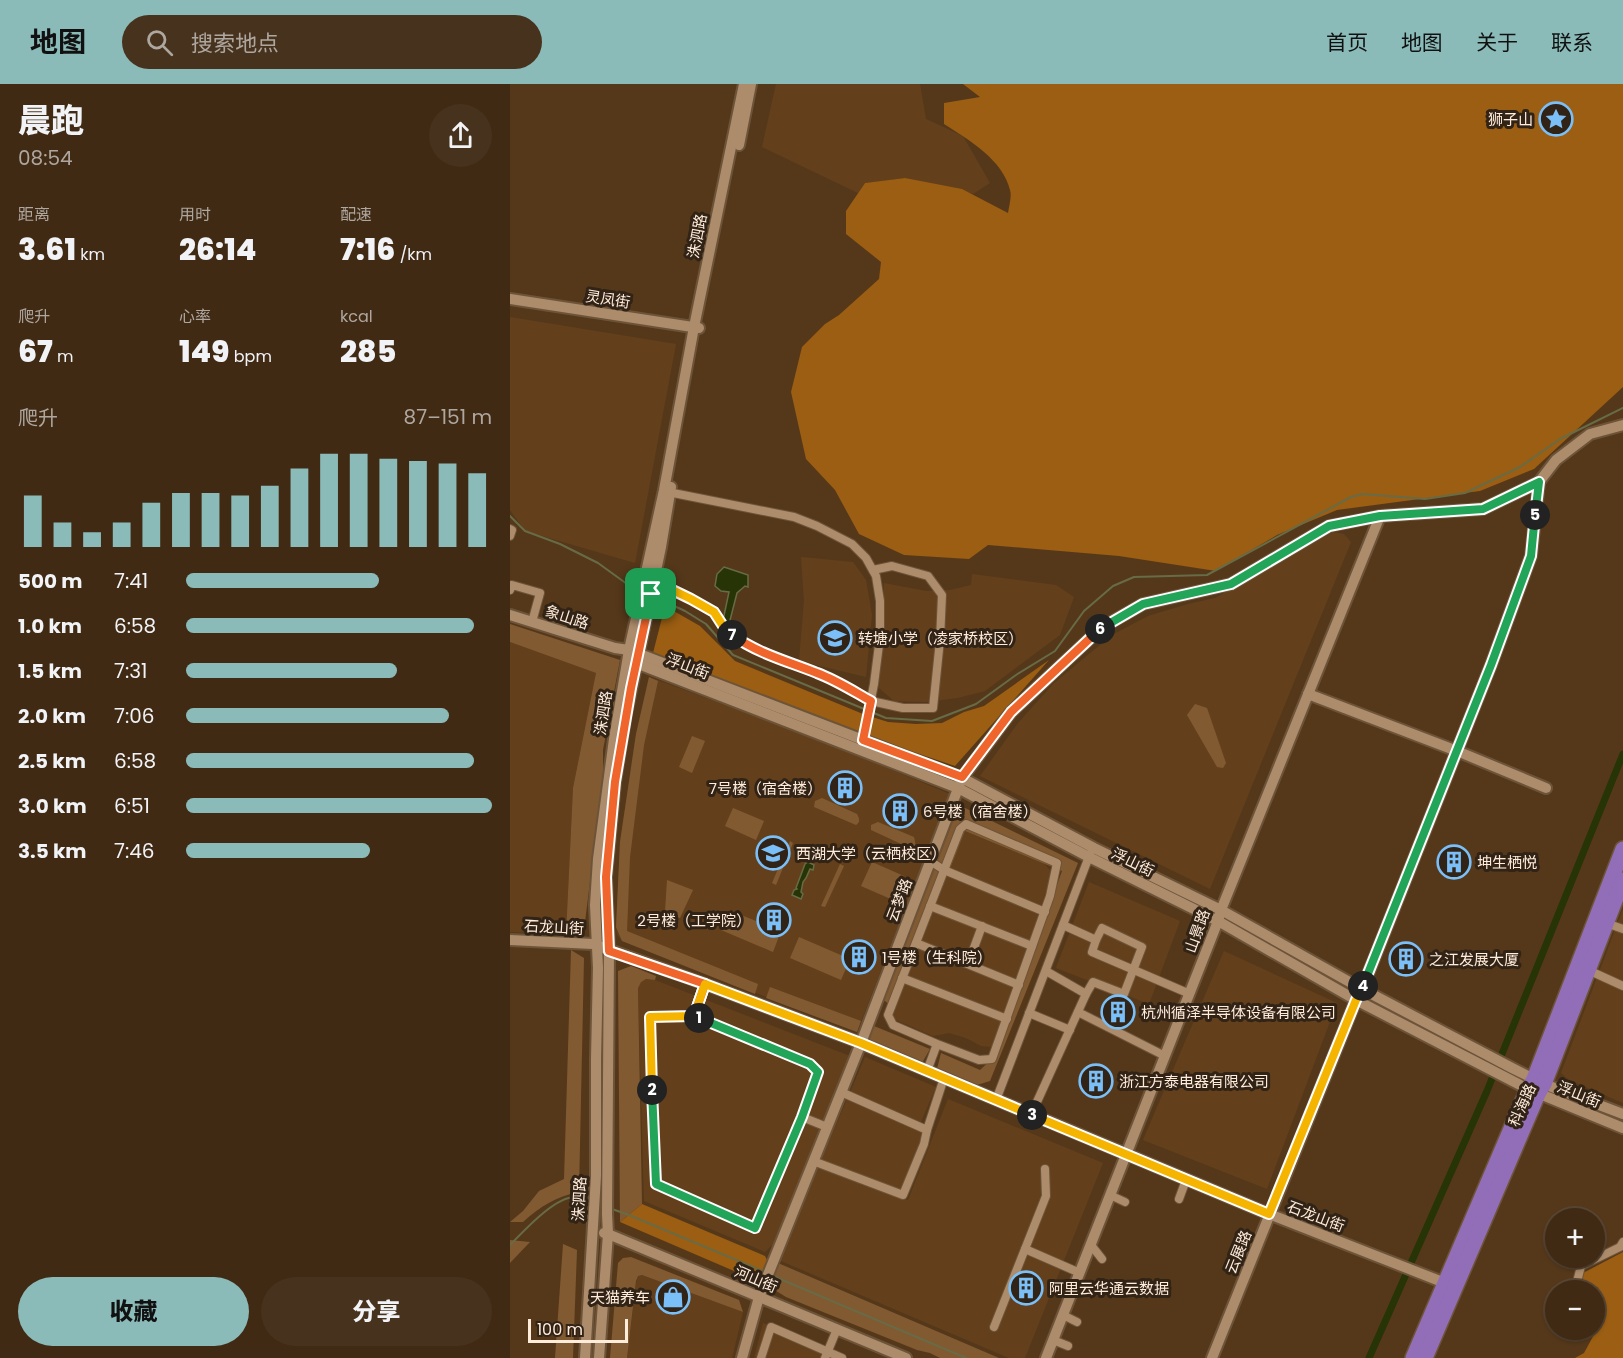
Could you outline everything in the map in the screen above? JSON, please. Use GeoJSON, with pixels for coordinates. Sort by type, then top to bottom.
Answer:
{"type":"FeatureCollection","features":[{"type":"Feature","properties":{"kind":"highway","name":"科海路"},"geometry":{"type":"LineString","coordinates":[[1425,1358],[1536,1086],[1623,849]]}},
{"type":"Feature","properties":{"kind":"highway","name":"科海路"},"geometry":{"type":"LineString","coordinates":[[1413,1358],[1588,970],[1623,880]]}},
{"type":"Feature","properties":{"kind":"street","name":"洙泗路"},"geometry":{"type":"LineString","coordinates":[[585,1358],[596,1176],[597,946],[595,905],[598,859],[610,766],[667,491],[744,84]]}},
{"type":"Feature","properties":{"kind":"street","name":"洙泗路"},"geometry":{"type":"LineString","coordinates":[[698,328],[751,84]]}},
{"type":"Feature","properties":{"kind":"street","name":"灵凤街"},"geometry":{"type":"LineString","coordinates":[[510,299],[698,328]]}},
{"type":"Feature","properties":{"kind":"street","name":"云梦路"},"geometry":{"type":"LineString","coordinates":[[742,1358],[759,1297],[861,1043],[960,783],[1011,712],[1101,627],[1143,604],[1231,584],[1329,526],[1380,516],[1483,509],[1539,482],[1556,460],[1590,434],[1623,425]]}},
{"type":"Feature","properties":{"kind":"street","name":"云展路"},"geometry":{"type":"LineString","coordinates":[[1212,1358],[1491,665],[1531,556],[1539,482]]}},
{"type":"Feature","properties":{"kind":"street","name":"洙泗路"},"geometry":{"type":"LineString","coordinates":[[646,594],[654,581],[667,491]]}},
{"type":"Feature","properties":{"kind":"street"},"geometry":{"type":"LineString","coordinates":[[667,491],[794,518],[817,526],[852,544],[866,558],[876,576],[880,601],[880,637],[863,740]]}},
{"type":"Feature","properties":{"kind":"street","name":"山景路"},"geometry":{"type":"LineString","coordinates":[[1046,1358],[1380,516]]}},
{"type":"Feature","properties":{"kind":"street"},"geometry":{"type":"LineString","coordinates":[[510,529],[512,530],[510,536]]}},
{"type":"Feature","properties":{"kind":"street"},"geometry":{"type":"LineString","coordinates":[[654,581],[714,612],[727,632],[749,647],[819,673],[847,687],[870,704],[903,708],[933,708],[942,595],[928,576],[892,566],[873,570]]}},
{"type":"Feature","properties":{"kind":"street"},"geometry":{"type":"LineString","coordinates":[[510,590],[512,585],[540,594],[532,622]]}},
{"type":"Feature","properties":{"kind":"street","name":"象山路"},"geometry":{"type":"LineString","coordinates":[[510,615],[615,648]]}},
{"type":"Feature","properties":{"kind":"street","name":"浮山街"},"geometry":{"type":"LineString","coordinates":[[615,648],[960,783]]}},
{"type":"Feature","properties":{"kind":"street","name":"洙泗路"},"geometry":{"type":"LineString","coordinates":[[598,1358],[608,1234],[609,951],[606,877],[614,792],[633,656]]}},
{"type":"Feature","properties":{"kind":"street","name":"浮山街"},"geometry":{"type":"LineString","coordinates":[[633,656],[810,718],[960,783],[1362,989],[1510,1074],[1623,1128]]}},
{"type":"Feature","properties":{"kind":"street"},"geometry":{"type":"LineString","coordinates":[[1308,694],[1546,788]]}},
{"type":"Feature","properties":{"kind":"street"},"geometry":{"type":"LineString","coordinates":[[966,824],[1057,863],[1045,912],[992,1059],[979,1060],[892,1025],[888,1015],[930,906],[960,829],[966,824]]}},
{"type":"Feature","properties":{"kind":"street"},"geometry":{"type":"LineString","coordinates":[[996,1100],[1091,852]]}},
{"type":"Feature","properties":{"kind":"street"},"geometry":{"type":"LineString","coordinates":[[930,861],[944,870],[1045,912]]}},
{"type":"Feature","properties":{"kind":"street"},"geometry":{"type":"LineString","coordinates":[[930,906],[1032,946]]}},
{"type":"Feature","properties":{"kind":"street","name":"浮山街"},"geometry":{"type":"LineString","coordinates":[[1220,915],[1356,1000],[1484,1060]]}},
{"type":"Feature","properties":{"kind":"street"},"geometry":{"type":"LineString","coordinates":[[1606,923],[1623,929]]}},
{"type":"Feature","properties":{"kind":"street"},"geometry":{"type":"LineString","coordinates":[[1063,925],[1096,940]]}},
{"type":"Feature","properties":{"kind":"street"},"geometry":{"type":"LineString","coordinates":[[968,964],[981,926]]}},
{"type":"Feature","properties":{"kind":"street"},"geometry":{"type":"LineString","coordinates":[[1031,1115],[1093,982],[1124,994],[1134,970],[1143,947],[1102,928],[1092,952],[1134,970],[1190,994]]}},
{"type":"Feature","properties":{"kind":"street","name":"石龙山街"},"geometry":{"type":"LineString","coordinates":[[510,940],[593,944],[705,984],[861,1043],[1186,1180],[1445,1283]]}},
{"type":"Feature","properties":{"kind":"street"},"geometry":{"type":"LineString","coordinates":[[916,943],[1019,985]]}},
{"type":"Feature","properties":{"kind":"street"},"geometry":{"type":"LineString","coordinates":[[1588,970],[1623,986]]}},
{"type":"Feature","properties":{"kind":"street"},"geometry":{"type":"LineString","coordinates":[[1046,971],[1086,994]]}},
{"type":"Feature","properties":{"kind":"street"},"geometry":{"type":"LineString","coordinates":[[902,978],[1006,1018]]}},
{"type":"Feature","properties":{"kind":"street"},"geometry":{"type":"LineString","coordinates":[[694,1016],[705,984]]}},
{"type":"Feature","properties":{"kind":"street"},"geometry":{"type":"LineString","coordinates":[[1078,1012],[1165,1056]]}},
{"type":"Feature","properties":{"kind":"street"},"geometry":{"type":"LineString","coordinates":[[1029,1014],[1070,1030]]}},
{"type":"Feature","properties":{"kind":"street"},"geometry":{"type":"LineString","coordinates":[[694,1016],[810,1064],[818,1072],[802,1117],[755,1228],[656,1184],[650,1017],[694,1016]]}},
{"type":"Feature","properties":{"kind":"street"},"geometry":{"type":"LineString","coordinates":[[927,1071],[938,1044]]}},
{"type":"Feature","properties":{"kind":"street"},"geometry":{"type":"LineString","coordinates":[[813,1161],[903,1195],[924,1144],[944,1078]]}},
{"type":"Feature","properties":{"kind":"street","name":"浮山街"},"geometry":{"type":"LineString","coordinates":[[1536,1086],[1623,1114]]}},
{"type":"Feature","properties":{"kind":"street"},"geometry":{"type":"LineString","coordinates":[[841,1092],[927,1130]]}},
{"type":"Feature","properties":{"kind":"street"},"geometry":{"type":"LineString","coordinates":[[802,1117],[827,1127]]}},
{"type":"Feature","properties":{"kind":"street"},"geometry":{"type":"LineString","coordinates":[[994,1327],[1046,1196],[1045,1169]]}},
{"type":"Feature","properties":{"kind":"street"},"geometry":{"type":"LineString","coordinates":[[1179,1199],[1186,1180]]}},
{"type":"Feature","properties":{"kind":"street"},"geometry":{"type":"LineString","coordinates":[[1110,1195],[1125,1202]]}},
{"type":"Feature","properties":{"kind":"street","name":"河山街"},"geometry":{"type":"LineString","coordinates":[[592,1232],[608,1234],[906,1358]]}},
{"type":"Feature","properties":{"kind":"street"},"geometry":{"type":"LineString","coordinates":[[1578,1280],[1581,1266],[1620,1247],[1623,1242]]}},
{"type":"Feature","properties":{"kind":"street"},"geometry":{"type":"LineString","coordinates":[[1091,1245],[1102,1259]]}},
{"type":"Feature","properties":{"kind":"street"},"geometry":{"type":"LineString","coordinates":[[1025,1249],[1080,1273]]}},
{"type":"Feature","properties":{"kind":"street"},"geometry":{"type":"LineString","coordinates":[[1063,1315],[1077,1322]]}},
{"type":"Feature","properties":{"kind":"street"},"geometry":{"type":"LineString","coordinates":[[761,1358],[771,1327],[826,1355],[842,1358]]}},
{"type":"Feature","properties":{"kind":"street"},"geometry":{"type":"LineString","coordinates":[[826,1355],[837,1329]]}},
{"type":"Feature","properties":{"kind":"street"},"geometry":{"type":"LineString","coordinates":[[1053,1340],[1068,1346]]}},
{"type":"Feature","properties":{"kind":"shaded area"},"geometry":{"type":"Polygon","coordinates":[[[776,84],[920,84],[926,119],[963,136],[990,183],[973,194],[905,178],[865,183],[858,193],[762,147],[776,84]]]}},
{"type":"Feature","properties":{"kind":"shaded area"},"geometry":{"type":"Polygon","coordinates":[[[963,84],[1623,84],[1623,387],[1534,469],[1480,491],[1337,510],[1277,535],[1216,571],[1119,556],[988,545],[969,559],[904,555],[859,534],[835,490],[806,459],[791,392],[802,347],[825,324],[839,315],[879,279],[881,262],[846,234],[846,211],[865,183],[905,178],[962,189],[1008,213],[1011,192],[1000,169],[984,152],[944,124],[944,103],[980,97],[963,84]]]}},
{"type":"Feature","properties":{"kind":"shaded area"},"geometry":{"type":"Polygon","coordinates":[[[510,317],[676,344],[635,563],[525,531],[510,510],[510,317]]]}},
{"type":"Feature","properties":{"kind":"shaded area"},"geometry":{"type":"Polygon","coordinates":[[[1333,532],[1344,534],[1351,542],[1210,889],[980,776],[1018,723],[1054,683],[1112,635],[1148,616],[1215,598],[1333,532]]]}},
{"type":"Feature","properties":{"kind":"shaded area","name":"转塘小学（凌家桥校区）"},"geometry":{"type":"Polygon","coordinates":[[[801,557],[853,562],[866,580],[872,615],[866,677],[799,661],[804,601],[801,557]]]}},
{"type":"Feature","properties":{"kind":"shaded area"},"geometry":{"type":"Polygon","coordinates":[[[724,567],[748,575],[748,587],[745,586],[737,593],[727,632],[722,625],[729,592],[721,591],[715,586],[717,574],[724,567]]]}},
{"type":"Feature","properties":{"kind":"shaded area"},"geometry":{"type":"Polygon","coordinates":[[[972,574],[1056,585],[1074,597],[1060,635],[985,691],[926,702],[894,701],[879,688],[884,583],[926,591],[950,590],[971,585],[972,574]]]}},
{"type":"Feature","properties":{"kind":"shaded area"},"geometry":{"type":"Polygon","coordinates":[[[665,606],[700,626],[735,661],[863,714],[888,722],[942,723],[964,712],[984,706],[1049,660],[955,766],[869,737],[653,653],[665,606]]]}},
{"type":"Feature","properties":{"kind":"shaded area"},"geometry":{"type":"Polygon","coordinates":[[[510,624],[620,660],[603,750],[603,777],[584,930],[566,934],[573,788],[596,673],[510,642],[510,624]]]}},
{"type":"Feature","properties":{"kind":"shaded area"},"geometry":{"type":"Polygon","coordinates":[[[510,642],[596,673],[573,788],[566,934],[510,932],[510,642]]]}},
{"type":"Feature","properties":{"kind":"shaded area","name":"西湖大学（云栖校区）"},"geometry":{"type":"Polygon","coordinates":[[[649,677],[815,738],[950,794],[857,1032],[622,941],[617,935],[620,842],[636,734],[649,677]]]}},
{"type":"Feature","properties":{"kind":"shaded area"},"geometry":{"type":"Polygon","coordinates":[[[649,677],[658,681],[644,745],[630,857],[627,931],[758,984],[755,994],[622,941],[616,927],[620,842],[636,734],[649,677]]]}},
{"type":"Feature","properties":{"kind":"shaded area"},"geometry":{"type":"Polygon","coordinates":[[[1195,704],[1207,708],[1226,763],[1223,768],[1217,767],[1187,715],[1195,704]]]}},
{"type":"Feature","properties":{"kind":"shaded area"},"geometry":{"type":"Polygon","coordinates":[[[692,736],[705,741],[692,773],[679,767],[692,736]]]}},
{"type":"Feature","properties":{"kind":"shaded area"},"geometry":{"type":"Polygon","coordinates":[[[822,798],[857,814],[859,823],[856,825],[814,807],[815,801],[822,798]]]}},
{"type":"Feature","properties":{"kind":"shaded area"},"geometry":{"type":"Polygon","coordinates":[[[959,805],[1078,863],[990,1081],[977,1085],[937,1069],[941,1053],[980,1070],[995,1056],[1062,871],[965,831],[894,1009],[884,1000],[959,805]]]}},
{"type":"Feature","properties":{"kind":"shaded area"},"geometry":{"type":"Polygon","coordinates":[[[733,808],[764,821],[756,840],[725,826],[733,808]]]}},
{"type":"Feature","properties":{"kind":"shaded area"},"geometry":{"type":"Polygon","coordinates":[[[878,822],[914,837],[915,847],[912,849],[871,830],[871,825],[878,822]]]}},
{"type":"Feature","properties":{"kind":"shaded area"},"geometry":{"type":"Polygon","coordinates":[[[965,831],[1044,863],[1052,873],[994,1047],[981,1046],[949,1033],[933,1036],[896,1020],[892,1013],[965,831]]]}},
{"type":"Feature","properties":{"kind":"shaded area"},"geometry":{"type":"Polygon","coordinates":[[[790,841],[793,843],[776,885],[772,883],[790,841]]]}},
{"type":"Feature","properties":{"kind":"shaded area"},"geometry":{"type":"Polygon","coordinates":[[[808,862],[814,865],[813,870],[810,869],[803,882],[801,899],[792,895],[797,889],[805,864],[808,862]]]}},
{"type":"Feature","properties":{"kind":"shaded area"},"geometry":{"type":"Polygon","coordinates":[[[872,862],[904,876],[893,900],[861,886],[872,862]]]}},
{"type":"Feature","properties":{"kind":"shaded area"},"geometry":{"type":"Polygon","coordinates":[[[840,864],[844,866],[825,907],[821,906],[840,864]]]}},
{"type":"Feature","properties":{"kind":"shaded area"},"geometry":{"type":"Polygon","coordinates":[[[667,880],[693,890],[680,918],[665,912],[667,880]]]}},
{"type":"Feature","properties":{"kind":"shaded area"},"geometry":{"type":"Polygon","coordinates":[[[1089,882],[1180,921],[1149,1004],[1056,968],[1089,882]]]}},
{"type":"Feature","properties":{"kind":"shaded area"},"geometry":{"type":"Polygon","coordinates":[[[1623,909],[1623,1103],[1569,1080],[1561,1073],[1623,909]]]}},
{"type":"Feature","properties":{"kind":"shaded area"},"geometry":{"type":"Polygon","coordinates":[[[729,910],[781,931],[773,952],[721,930],[729,910]]]}},
{"type":"Feature","properties":{"kind":"shaded area"},"geometry":{"type":"Polygon","coordinates":[[[799,937],[850,959],[841,980],[790,958],[799,937]]]}},
{"type":"Feature","properties":{"kind":"shaded area"},"geometry":{"type":"Polygon","coordinates":[[[571,950],[584,958],[579,1192],[549,1203],[523,1222],[510,1222],[523,1211],[539,1191],[564,1179],[571,950]]]}},
{"type":"Feature","properties":{"kind":"shaded area"},"geometry":{"type":"Polygon","coordinates":[[[1224,951],[1337,1003],[1267,1189],[1143,1140],[1224,951]]]}},
{"type":"Feature","properties":{"kind":"shaded area"},"geometry":{"type":"Polygon","coordinates":[[[631,966],[656,976],[655,980],[646,979],[641,982],[638,988],[642,1204],[620,1222],[618,971],[631,966]]]}},
{"type":"Feature","properties":{"kind":"shaded area"},"geometry":{"type":"Polygon","coordinates":[[[646,979],[655,980],[850,1056],[776,1241],[765,1252],[644,1201],[638,988],[640,982],[646,979]]]}},
{"type":"Feature","properties":{"kind":"shaded area"},"geometry":{"type":"Polygon","coordinates":[[[770,987],[861,1021],[857,1032],[766,998],[770,987]]]}},
{"type":"Feature","properties":{"kind":"shaded area"},"geometry":{"type":"Polygon","coordinates":[[[874,1026],[930,1049],[922,1063],[869,1041],[874,1026]]]}},
{"type":"Feature","properties":{"kind":"shaded area"},"geometry":{"type":"Polygon","coordinates":[[[865,1057],[936,1087],[920,1124],[924,1144],[903,1195],[821,1160],[865,1057]]]}},
{"type":"Feature","properties":{"kind":"shaded area"},"geometry":{"type":"Polygon","coordinates":[[[948,1099],[1103,1163],[1025,1358],[1009,1358],[781,1261],[819,1166],[908,1200],[948,1099]]]}},
{"type":"Feature","properties":{"kind":"shaded area"},"geometry":{"type":"Polygon","coordinates":[[[642,1204],[765,1256],[767,1260],[762,1275],[756,1279],[748,1277],[620,1222],[642,1204]]]}},
{"type":"Feature","properties":{"kind":"shaded area"},"geometry":{"type":"Polygon","coordinates":[[[510,1240],[530,1242],[510,1263],[510,1240]]]}},
{"type":"Feature","properties":{"kind":"shaded area"},"geometry":{"type":"Polygon","coordinates":[[[563,1244],[577,1250],[573,1358],[555,1358],[563,1244]]]}},
{"type":"Feature","properties":{"kind":"shaded area"},"geometry":{"type":"Polygon","coordinates":[[[1623,1252],[1623,1358],[1575,1358],[1584,1353],[1591,1340],[1605,1340],[1605,1280],[1583,1280],[1583,1273],[1593,1268],[1605,1268],[1605,1261],[1623,1252]]]}},
{"type":"Feature","properties":{"kind":"shaded area"},"geometry":{"type":"Polygon","coordinates":[[[631,1257],[739,1300],[743,1312],[642,1275],[638,1276],[627,1358],[610,1358],[618,1263],[623,1258],[631,1257]]]}},
{"type":"Feature","properties":{"kind":"shaded area"},"geometry":{"type":"Polygon","coordinates":[[[778,1263],[999,1358],[940,1358],[786,1297],[773,1289],[771,1284],[778,1263]]]}},
{"type":"Feature","properties":{"kind":"shaded area"},"geometry":{"type":"Polygon","coordinates":[[[642,1275],[743,1312],[732,1358],[627,1358],[636,1283],[638,1276],[642,1275]]]}},
{"type":"Feature","properties":{"kind":"shaded area"},"geometry":{"type":"Polygon","coordinates":[[[763,1323],[845,1358],[754,1358],[763,1323]]]}},
{"type":"Feature","properties":{"kind":"waterway"},"geometry":{"type":"LineString","coordinates":[[655,597],[706,624],[733,655],[886,718],[932,721],[976,704],[1055,651],[1084,611],[1113,586],[1134,577],[1207,575],[1351,497],[1363,494],[1425,499],[1465,493],[1520,467],[1560,439],[1623,408]]}},
{"type":"Feature","properties":{"kind":"waterway"},"geometry":{"type":"LineString","coordinates":[[510,516],[525,531],[560,544],[598,563],[639,590]]}},
{"type":"Feature","properties":{"kind":"waterway"},"geometry":{"type":"LineString","coordinates":[[1369,1358],[1487,1091],[1623,754]]}},
{"type":"Feature","properties":{"kind":"waterway"},"geometry":{"type":"LineString","coordinates":[[510,1245],[540,1215],[559,1202],[576,1197],[590,1202]]}},
{"type":"Feature","properties":{"kind":"waterway"},"geometry":{"type":"LineString","coordinates":[[612,1209],[765,1272]]}},
{"type":"Feature","properties":{"kind":"waterway"},"geometry":{"type":"LineString","coordinates":[[773,1276],[966,1358]]}},
{"type":"Feature","properties":{"kind":"place","name":"狮子山"},"geometry":{"type":"Point","coordinates":[1556,119]}},
{"type":"Feature","properties":{"kind":"place","name":"转塘小学（凌家桥校区）"},"geometry":{"type":"Point","coordinates":[835,638]}},
{"type":"Feature","properties":{"kind":"place","name":"7号楼（宿舍楼）"},"geometry":{"type":"Point","coordinates":[845,788]}},
{"type":"Feature","properties":{"kind":"place","name":"6号楼（宿舍楼）"},"geometry":{"type":"Point","coordinates":[900,811]}},
{"type":"Feature","properties":{"kind":"place","name":"西湖大学（云栖校区）"},"geometry":{"type":"Point","coordinates":[773,853]}},
{"type":"Feature","properties":{"kind":"place","name":"坤生栖悦"},"geometry":{"type":"Point","coordinates":[1454,862]}},
{"type":"Feature","properties":{"kind":"place","name":"2号楼（工学院）"},"geometry":{"type":"Point","coordinates":[774,920]}},
{"type":"Feature","properties":{"kind":"place","name":"1号楼（生科院）"},"geometry":{"type":"Point","coordinates":[859,957]}},
{"type":"Feature","properties":{"kind":"place","name":"之江发展大厦"},"geometry":{"type":"Point","coordinates":[1406,959]}},
{"type":"Feature","properties":{"kind":"place","name":"杭州循泽半导体设备有限公司"},"geometry":{"type":"Point","coordinates":[1118,1012]}},
{"type":"Feature","properties":{"kind":"place","name":"浙江方泰电器有限公司"},"geometry":{"type":"Point","coordinates":[1096,1081]}},
{"type":"Feature","properties":{"kind":"place","name":"阿里云华通云数据"},"geometry":{"type":"Point","coordinates":[1026,1288]}},
{"type":"Feature","properties":{"kind":"place","name":"天猫养车"},"geometry":{"type":"Point","coordinates":[673,1297]}},
{"type":"Feature","properties":{"kind":"route"},"geometry":{"type":"LineString","coordinates":[[651,594],[631,688],[615,782],[606,877],[609,951],[705,984],[694,1016],[810,1064],[818,1072],[802,1117],[755,1228],[656,1184],[650,1017],[694,1016],[705,984],[861,1043],[1269,1214],[1362,989],[1491,665],[1531,556],[1539,482],[1483,509],[1380,516],[1329,526],[1231,584],[1143,604],[1101,627],[1011,712],[962,777],[863,740],[871,701],[819,673],[749,647],[727,632],[714,612],[654,581],[651,594]]}}]}
